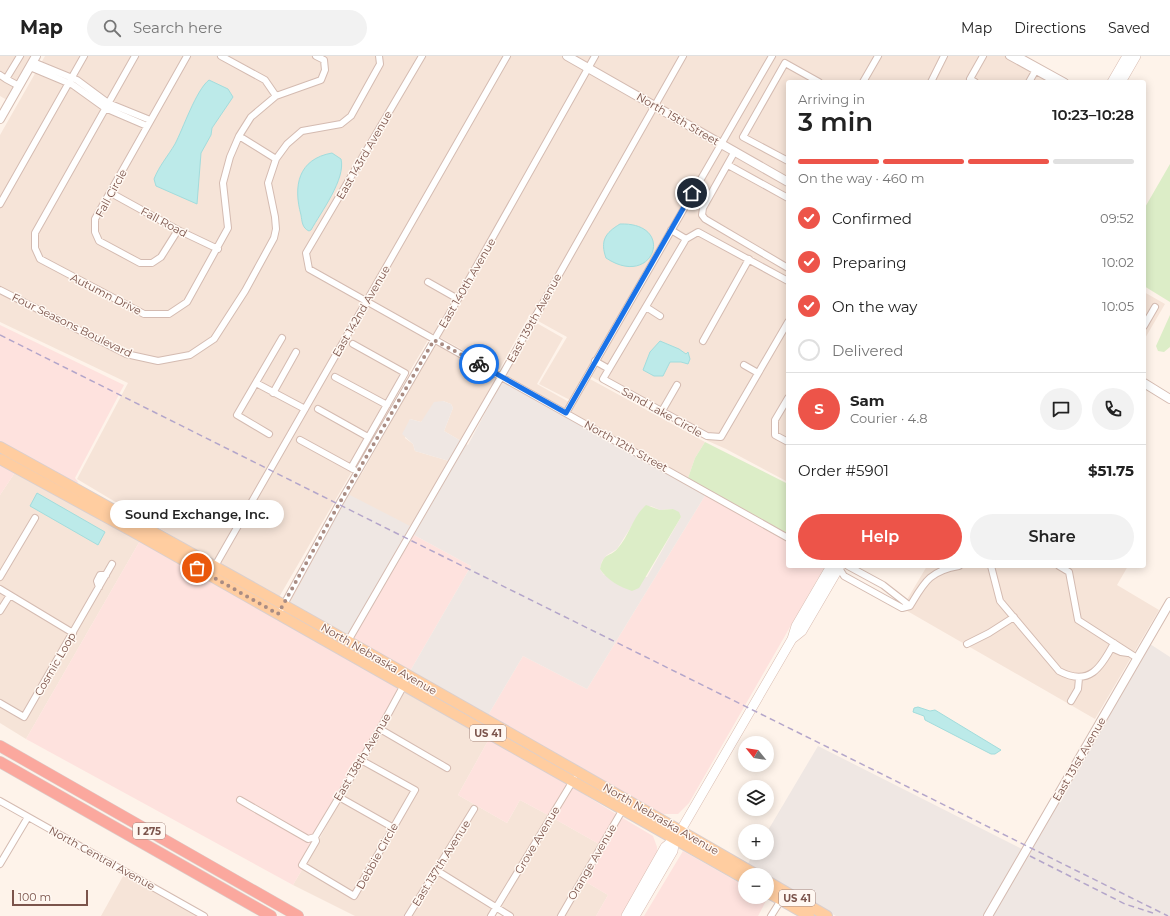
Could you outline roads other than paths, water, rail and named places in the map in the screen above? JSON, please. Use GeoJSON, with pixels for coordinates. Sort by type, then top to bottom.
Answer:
{"type":"FeatureCollection","features":[{"type":"Feature","properties":{"kind":"highway","name":"I 275"},"geometry":{"type":"LineString","coordinates":[[0,746],[298,916]]}},
{"type":"Feature","properties":{"kind":"highway","name":"I 275"},"geometry":{"type":"LineString","coordinates":[[0,762],[271,916]]}},
{"type":"Feature","properties":{"kind":"main road"},"geometry":{"type":"LineString","coordinates":[[1113,80],[1127,56]]}},
{"type":"Feature","properties":{"kind":"main road"},"geometry":{"type":"LineString","coordinates":[[1121,80],[1136,56]]}},
{"type":"Feature","properties":{"kind":"main road","name":"North Nebraska Avenue"},"geometry":{"type":"LineString","coordinates":[[0,447],[215,566],[578,771],[738,874]]}},
{"type":"Feature","properties":{"kind":"main road","name":"North Nebraska Avenue"},"geometry":{"type":"LineString","coordinates":[[0,459],[218,580],[623,809],[743,868]]}},
{"type":"Feature","properties":{"kind":"main road"},"geometry":{"type":"LineString","coordinates":[[215,566],[215,574],[218,580]]}},
{"type":"Feature","properties":{"kind":"main road"},"geometry":{"type":"LineString","coordinates":[[635,916],[673,851],[678,835],[792,639],[796,626],[839,568]]}},
{"type":"Feature","properties":{"kind":"main road"},"geometry":{"type":"LineString","coordinates":[[282,617],[288,607]]}},
{"type":"Feature","properties":{"kind":"main road"},"geometry":{"type":"LineString","coordinates":[[435,703],[468,715],[484,724],[495,725]]}},
{"type":"Feature","properties":{"kind":"main road"},"geometry":{"type":"LineString","coordinates":[[504,742],[510,740],[542,756],[553,758]]}},
{"type":"Feature","properties":{"kind":"main road"},"geometry":{"type":"LineString","coordinates":[[626,916],[665,848],[678,835]]}},
{"type":"Feature","properties":{"kind":"main road","name":"US 41"},"geometry":{"type":"LineString","coordinates":[[774,886],[808,912]]}},
{"type":"Feature","properties":{"kind":"main road","name":"US 41"},"geometry":{"type":"LineString","coordinates":[[774,896],[808,912],[827,916]]}},
{"type":"Feature","properties":{"kind":"street"},"geometry":{"type":"LineString","coordinates":[[6,79],[20,56]]}},
{"type":"Feature","properties":{"kind":"street"},"geometry":{"type":"LineString","coordinates":[[0,204],[84,56]]}},
{"type":"Feature","properties":{"kind":"street","name":"Autumn Drive"},"geometry":{"type":"LineString","coordinates":[[135,56],[35,233],[35,248],[40,259],[144,314],[169,314],[187,302],[218,249],[228,228],[224,184],[230,157],[239,136],[251,117],[276,96],[321,80],[325,70],[324,60],[316,56]]}},
{"type":"Feature","properties":{"kind":"street","name":"Fall Circle"},"geometry":{"type":"LineString","coordinates":[[178,230],[161,258],[152,263],[140,263],[99,241],[95,232],[95,219],[187,56]]}},
{"type":"Feature","properties":{"kind":"street"},"geometry":{"type":"LineString","coordinates":[[221,56],[265,80],[276,96]]}},
{"type":"Feature","properties":{"kind":"street","name":"Four Seasons Boulevard"},"geometry":{"type":"LineString","coordinates":[[0,290],[126,354],[158,361],[190,355],[214,339],[245,291],[274,238],[276,229],[275,217],[268,183],[276,159],[287,144],[302,131],[341,124],[351,116],[380,64],[379,56]]}},
{"type":"Feature","properties":{"kind":"street","name":"East 143rd Avenue"},"geometry":{"type":"LineString","coordinates":[[306,253],[422,56]]}},
{"type":"Feature","properties":{"kind":"street","name":"East 142nd Avenue"},"geometry":{"type":"LineString","coordinates":[[215,566],[507,56]]}},
{"type":"Feature","properties":{"kind":"street","name":"North 15th Street"},"geometry":{"type":"LineString","coordinates":[[567,56],[786,181]]}},
{"type":"Feature","properties":{"kind":"street","name":"East 140th Avenue"},"geometry":{"type":"LineString","coordinates":[[288,607],[361,468],[595,56]]}},
{"type":"Feature","properties":{"kind":"street","name":"East 139th Avenue"},"geometry":{"type":"LineString","coordinates":[[348,641],[501,377],[683,56]]}},
{"type":"Feature","properties":{"kind":"street"},"geometry":{"type":"LineString","coordinates":[[566,413],[772,56]]}},
{"type":"Feature","properties":{"kind":"street"},"geometry":{"type":"LineString","coordinates":[[864,80],[878,56]]}},
{"type":"Feature","properties":{"kind":"street"},"geometry":{"type":"LineString","coordinates":[[931,80],[944,56]]}},
{"type":"Feature","properties":{"kind":"street"},"geometry":{"type":"LineString","coordinates":[[972,80],[970,79],[983,56]]}},
{"type":"Feature","properties":{"kind":"street"},"geometry":{"type":"LineString","coordinates":[[1009,56],[1061,80]]}},
{"type":"Feature","properties":{"kind":"street"},"geometry":{"type":"LineString","coordinates":[[1018,56],[1053,80]]}},
{"type":"Feature","properties":{"kind":"street"},"geometry":{"type":"LineString","coordinates":[[0,119],[34,60],[70,80],[77,80],[106,106],[149,123]]}},
{"type":"Feature","properties":{"kind":"street"},"geometry":{"type":"LineString","coordinates":[[786,160],[743,137],[785,63],[815,80]]}},
{"type":"Feature","properties":{"kind":"street"},"geometry":{"type":"LineString","coordinates":[[1030,80],[1036,69]]}},
{"type":"Feature","properties":{"kind":"street"},"geometry":{"type":"LineString","coordinates":[[0,76],[19,86]]}},
{"type":"Feature","properties":{"kind":"street"},"geometry":{"type":"LineString","coordinates":[[239,136],[276,159]]}},
{"type":"Feature","properties":{"kind":"street"},"geometry":{"type":"LineString","coordinates":[[735,152],[703,208],[702,215],[705,219],[786,267]]}},
{"type":"Feature","properties":{"kind":"street"},"geometry":{"type":"LineString","coordinates":[[728,165],[786,197]]}},
{"type":"Feature","properties":{"kind":"street","name":"Fall Road"},"geometry":{"type":"LineString","coordinates":[[111,193],[178,230],[218,249]]}},
{"type":"Feature","properties":{"kind":"street"},"geometry":{"type":"LineString","coordinates":[[671,230],[686,239]]}},
{"type":"Feature","properties":{"kind":"street"},"geometry":{"type":"LineString","coordinates":[[595,361],[609,369],[686,239],[698,232],[786,280]]}},
{"type":"Feature","properties":{"kind":"street","name":"North 12th Street"},"geometry":{"type":"LineString","coordinates":[[306,253],[309,269],[786,537]]}},
{"type":"Feature","properties":{"kind":"street"},"geometry":{"type":"LineString","coordinates":[[702,341],[749,259]]}},
{"type":"Feature","properties":{"kind":"street"},"geometry":{"type":"LineString","coordinates":[[428,282],[458,299]]}},
{"type":"Feature","properties":{"kind":"street"},"geometry":{"type":"LineString","coordinates":[[646,307],[660,316]]}},
{"type":"Feature","properties":{"kind":"street"},"geometry":{"type":"LineString","coordinates":[[1146,323],[1155,307]]}},
{"type":"Feature","properties":{"kind":"street","name":"Sand Lake Circle"},"geometry":{"type":"LineString","coordinates":[[609,369],[603,379],[707,436],[721,437],[786,325]]}},
{"type":"Feature","properties":{"kind":"street"},"geometry":{"type":"LineString","coordinates":[[268,434],[237,415],[282,338]]}},
{"type":"Feature","properties":{"kind":"street"},"geometry":{"type":"LineString","coordinates":[[351,468],[405,373],[353,344]]}},
{"type":"Feature","properties":{"kind":"street"},"geometry":{"type":"LineString","coordinates":[[273,393],[296,352]]}},
{"type":"Feature","properties":{"kind":"street"},"geometry":{"type":"LineString","coordinates":[[744,365],[758,373]]}},
{"type":"Feature","properties":{"kind":"street"},"geometry":{"type":"LineString","coordinates":[[335,377],[387,405]]}},
{"type":"Feature","properties":{"kind":"street"},"geometry":{"type":"LineString","coordinates":[[256,383],[305,409]]}},
{"type":"Feature","properties":{"kind":"street"},"geometry":{"type":"LineString","coordinates":[[1146,384],[1170,399]]}},
{"type":"Feature","properties":{"kind":"street"},"geometry":{"type":"LineString","coordinates":[[662,411],[677,385]]}},
{"type":"Feature","properties":{"kind":"street"},"geometry":{"type":"LineString","coordinates":[[786,401],[775,420],[775,434],[786,441]]}},
{"type":"Feature","properties":{"kind":"street"},"geometry":{"type":"LineString","coordinates":[[318,409],[368,437]]}},
{"type":"Feature","properties":{"kind":"street"},"geometry":{"type":"LineString","coordinates":[[300,440],[351,468],[361,468],[357,457]]}},
{"type":"Feature","properties":{"kind":"street"},"geometry":{"type":"LineString","coordinates":[[0,578],[35,518]]}},
{"type":"Feature","properties":{"kind":"street","name":"Cosmic Loop"},"geometry":{"type":"LineString","coordinates":[[0,703],[24,717],[99,587],[97,581],[100,575],[106,575],[112,564]]}},
{"type":"Feature","properties":{"kind":"street"},"geometry":{"type":"LineString","coordinates":[[841,568],[844,576],[902,608],[910,606],[927,578],[938,572],[952,568]]}},
{"type":"Feature","properties":{"kind":"street"},"geometry":{"type":"LineString","coordinates":[[845,568],[883,585],[910,606]]}},
{"type":"Feature","properties":{"kind":"street"},"geometry":{"type":"LineString","coordinates":[[992,568],[1000,601],[1052,664],[1067,675],[1079,678],[1095,672],[1104,663],[1113,645]]}},
{"type":"Feature","properties":{"kind":"street"},"geometry":{"type":"LineString","coordinates":[[1062,568],[1069,572],[1078,620],[1113,645],[1123,648],[1137,658]]}},
{"type":"Feature","properties":{"kind":"street"},"geometry":{"type":"LineString","coordinates":[[0,589],[73,633]]}},
{"type":"Feature","properties":{"kind":"street"},"geometry":{"type":"LineString","coordinates":[[0,612],[10,595]]}},
{"type":"Feature","properties":{"kind":"street","name":"East 131st Avenue"},"geometry":{"type":"LineString","coordinates":[[988,916],[1170,602]]}},
{"type":"Feature","properties":{"kind":"street"},"geometry":{"type":"LineString","coordinates":[[967,644],[989,633],[1014,617]]}},
{"type":"Feature","properties":{"kind":"street","name":"East 138th Avenue"},"geometry":{"type":"LineString","coordinates":[[315,837],[380,729],[409,676]]}},
{"type":"Feature","properties":{"kind":"street"},"geometry":{"type":"LineString","coordinates":[[1071,701],[1078,689],[1079,678]]}},
{"type":"Feature","properties":{"kind":"street"},"geometry":{"type":"LineString","coordinates":[[380,729],[447,768]]}},
{"type":"Feature","properties":{"kind":"street","name":"Debbie Circle"},"geometry":{"type":"LineString","coordinates":[[315,837],[316,840],[302,865],[354,896],[392,827],[415,790],[361,760]]}},
{"type":"Feature","properties":{"kind":"street","name":"Grove Avenue"},"geometry":{"type":"LineString","coordinates":[[491,916],[578,771]]}},
{"type":"Feature","properties":{"kind":"street"},"geometry":{"type":"LineString","coordinates":[[339,797],[392,827]]}},
{"type":"Feature","properties":{"kind":"street"},"geometry":{"type":"LineString","coordinates":[[240,800],[308,839],[315,837]]}},
{"type":"Feature","properties":{"kind":"street","name":"North Central Avenue"},"geometry":{"type":"LineString","coordinates":[[0,801],[204,916]]}},
{"type":"Feature","properties":{"kind":"street","name":"East 137th Avenue"},"geometry":{"type":"LineString","coordinates":[[408,916],[474,809]]}},
{"type":"Feature","properties":{"kind":"street","name":"Orange Avenue"},"geometry":{"type":"LineString","coordinates":[[561,916],[623,809]]}},
{"type":"Feature","properties":{"kind":"street"},"geometry":{"type":"LineString","coordinates":[[0,864],[28,817]]}},
{"type":"Feature","properties":{"kind":"street"},"geometry":{"type":"LineString","coordinates":[[436,870],[510,916]]}},
{"type":"Feature","properties":{"kind":"street"},"geometry":{"type":"LineString","coordinates":[[771,916],[780,900]]}},
{"type":"Feature","properties":{"kind":"water"},"geometry":{"type":"Polygon","coordinates":[[[209,80],[228,89],[233,97],[212,128],[211,135],[201,153],[197,204],[156,186],[154,179],[161,165],[175,144],[199,92],[209,80]]]}},
{"type":"Feature","properties":{"kind":"water"},"geometry":{"type":"Polygon","coordinates":[[[332,153],[341,159],[342,167],[340,176],[332,195],[309,231],[303,224],[299,204],[298,184],[305,168],[312,161],[321,156],[332,153]]]}},
{"type":"Feature","properties":{"kind":"water"},"geometry":{"type":"Polygon","coordinates":[[[620,224],[638,226],[649,233],[653,242],[652,252],[647,261],[636,266],[623,266],[606,258],[604,252],[605,238],[607,234],[620,224]]]}},
{"type":"Feature","properties":{"kind":"water"},"geometry":{"type":"Polygon","coordinates":[[[660,341],[679,349],[686,354],[688,352],[690,359],[688,364],[681,362],[670,362],[663,376],[654,376],[643,370],[650,352],[660,341]]]}},
{"type":"Feature","properties":{"kind":"water"},"geometry":{"type":"Polygon","coordinates":[[[37,493],[105,532],[98,545],[30,506],[37,493]]]}},
{"type":"Feature","properties":{"kind":"water"},"geometry":{"type":"Polygon","coordinates":[[[918,707],[930,711],[935,710],[1001,750],[995,754],[991,754],[925,720],[924,716],[913,712],[914,708],[918,707]]]}},
{"type":"Feature","properties":{"kind":"railway"},"geometry":{"type":"LineString","coordinates":[[0,335],[1168,916]]}},
{"type":"Feature","properties":{"kind":"railway"},"geometry":{"type":"LineString","coordinates":[[1030,856],[1125,904],[1153,913]]}},
{"type":"Feature","properties":{"kind":"place","name":"Sound Exchange, Inc."},"geometry":{"type":"Point","coordinates":[197,568]}}]}
